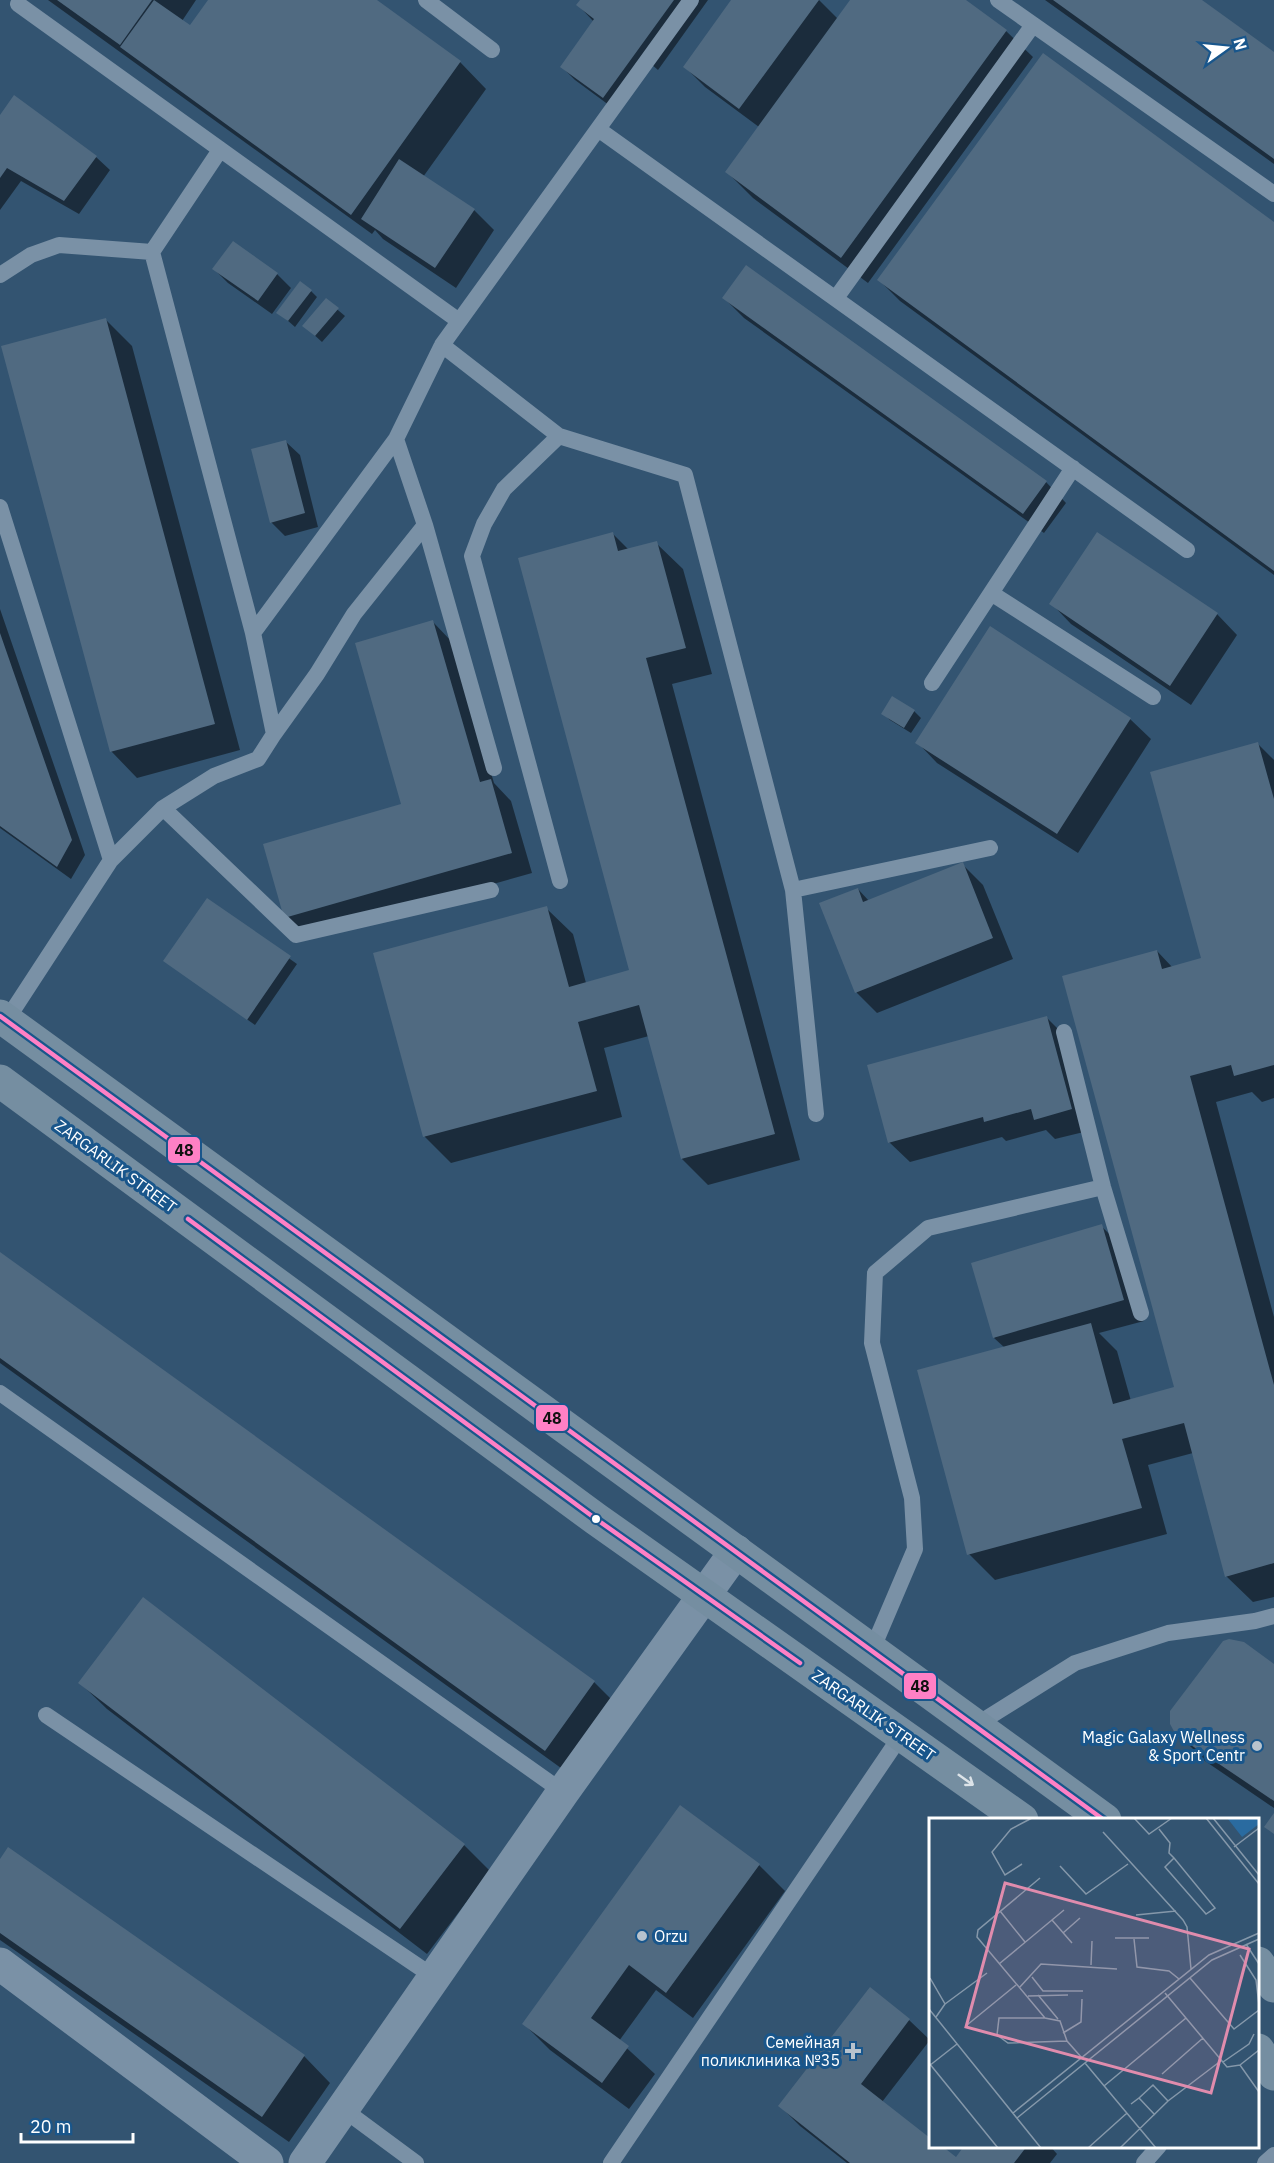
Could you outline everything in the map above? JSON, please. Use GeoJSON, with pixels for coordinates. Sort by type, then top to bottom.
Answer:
{"type":"FeatureCollection","features":[{"type":"Feature","properties":{"kind":"main road"},"geometry":{"type":"LineString","coordinates":[[3,1018],[1102,1818]]}},
{"type":"Feature","properties":{"kind":"main road","name":"ZARGARLIK STREET"},"geometry":{"type":"LineString","coordinates":[[0,1081],[596,1519],[1019,1818]]}},
{"type":"Feature","properties":{"kind":"main road"},"geometry":{"type":"LineString","coordinates":[[1259,1966],[1274,1986]]}},
{"type":"Feature","properties":{"kind":"main road"},"geometry":{"type":"LineString","coordinates":[[1259,2052],[1274,2074]]}},
{"type":"Feature","properties":{"kind":"street"},"geometry":{"type":"LineString","coordinates":[[305,2163],[563,1792],[736,1551]]}},
{"type":"Feature","properties":{"kind":"street"},"geometry":{"type":"LineString","coordinates":[[0,1964],[267,2163]]}},
{"type":"Feature","properties":{"kind":"lane"},"geometry":{"type":"LineString","coordinates":[[426,0],[492,50]]}},
{"type":"Feature","properties":{"kind":"lane"},"geometry":{"type":"LineString","coordinates":[[253,633],[396,439],[442,345],[691,0]]}},
{"type":"Feature","properties":{"kind":"lane"},"geometry":{"type":"LineString","coordinates":[[998,0],[1274,194]]}},
{"type":"Feature","properties":{"kind":"lane"},"geometry":{"type":"LineString","coordinates":[[18,4],[459,321]]}},
{"type":"Feature","properties":{"kind":"lane"},"geometry":{"type":"LineString","coordinates":[[836,298],[1033,25]]}},
{"type":"Feature","properties":{"kind":"lane"},"geometry":{"type":"LineString","coordinates":[[598,129],[1187,550]]}},
{"type":"Feature","properties":{"kind":"lane"},"geometry":{"type":"LineString","coordinates":[[220,150],[152,252],[253,633],[274,734]]}},
{"type":"Feature","properties":{"kind":"lane"},"geometry":{"type":"LineString","coordinates":[[0,275],[31,255],[59,246],[152,252]]}},
{"type":"Feature","properties":{"kind":"lane"},"geometry":{"type":"LineString","coordinates":[[442,345],[559,436],[685,475],[793,890],[816,1114]]}},
{"type":"Feature","properties":{"kind":"lane"},"geometry":{"type":"LineString","coordinates":[[559,436],[504,489],[484,524],[472,556],[560,881]]}},
{"type":"Feature","properties":{"kind":"lane"},"geometry":{"type":"LineString","coordinates":[[396,439],[425,525],[494,768]]}},
{"type":"Feature","properties":{"kind":"lane"},"geometry":{"type":"LineString","coordinates":[[932,684],[1073,468]]}},
{"type":"Feature","properties":{"kind":"lane"},"geometry":{"type":"LineString","coordinates":[[0,507],[111,860]]}},
{"type":"Feature","properties":{"kind":"lane"},"geometry":{"type":"LineString","coordinates":[[3,1018],[111,860],[163,808],[214,776],[258,759],[317,674],[354,614],[425,525]]}},
{"type":"Feature","properties":{"kind":"lane"},"geometry":{"type":"LineString","coordinates":[[991,593],[1153,697]]}},
{"type":"Feature","properties":{"kind":"lane"},"geometry":{"type":"LineString","coordinates":[[163,808],[296,935],[490,890]]}},
{"type":"Feature","properties":{"kind":"lane"},"geometry":{"type":"LineString","coordinates":[[793,890],[990,848]]}},
{"type":"Feature","properties":{"kind":"lane"},"geometry":{"type":"LineString","coordinates":[[1065,1032],[1103,1186],[1141,1313]]}},
{"type":"Feature","properties":{"kind":"lane"},"geometry":{"type":"LineString","coordinates":[[872,1650],[915,1549],[912,1498],[872,1343],[875,1273],[928,1228],[1103,1186]]}},
{"type":"Feature","properties":{"kind":"lane"},"geometry":{"type":"LineString","coordinates":[[0,1393],[563,1792]]}},
{"type":"Feature","properties":{"kind":"lane"},"geometry":{"type":"LineString","coordinates":[[976,1725],[1075,1663],[1168,1633],[1255,1621],[1274,1616]]}},
{"type":"Feature","properties":{"kind":"lane"},"geometry":{"type":"LineString","coordinates":[[46,1715],[435,1977]]}},
{"type":"Feature","properties":{"kind":"lane"},"geometry":{"type":"LineString","coordinates":[[611,2163],[902,1734]]}},
{"type":"Feature","properties":{"kind":"lane"},"geometry":{"type":"LineString","coordinates":[[343,2109],[416,2163]]}},
{"type":"Feature","properties":{"kind":"lane"},"geometry":{"type":"LineString","coordinates":[[1143,2163],[1157,2148]]}},
{"type":"Feature","properties":{"kind":"lane"},"geometry":{"type":"LineString","coordinates":[[1265,2163],[1274,2155]]}},
{"type":"Feature","properties":{"kind":"building"},"geometry":{"type":"Polygon","coordinates":[[[57,0],[152,0],[120,45],[57,0]]]}},
{"type":"Feature","properties":{"kind":"building"},"geometry":{"type":"Polygon","coordinates":[[[154,0],[190,25],[208,0],[377,0],[461,61],[351,215],[120,47],[154,0]]]}},
{"type":"Feature","properties":{"kind":"building"},"geometry":{"type":"Polygon","coordinates":[[[580,0],[674,0],[603,98],[560,67],[594,19],[576,5],[580,0]]]}},
{"type":"Feature","properties":{"kind":"building"},"geometry":{"type":"Polygon","coordinates":[[[731,0],[819,0],[739,109],[683,67],[731,0]]]}},
{"type":"Feature","properties":{"kind":"building"},"geometry":{"type":"Polygon","coordinates":[[[850,0],[966,0],[1007,30],[841,258],[725,172],[850,0]]]}},
{"type":"Feature","properties":{"kind":"building"},"geometry":{"type":"Polygon","coordinates":[[[1053,0],[1202,0],[1274,52],[1274,159],[1053,0]]]}},
{"type":"Feature","properties":{"kind":"building"},"geometry":{"type":"Polygon","coordinates":[[[1043,53],[1274,222],[1274,571],[877,280],[1043,53]]]}},
{"type":"Feature","properties":{"kind":"building"},"geometry":{"type":"Polygon","coordinates":[[[14,95],[97,156],[64,201],[7,168],[0,178],[0,115],[14,95]]]}},
{"type":"Feature","properties":{"kind":"building"},"geometry":{"type":"Polygon","coordinates":[[[399,159],[475,209],[435,268],[361,219],[399,159]]]}},
{"type":"Feature","properties":{"kind":"building"},"geometry":{"type":"Polygon","coordinates":[[[233,241],[278,273],[258,301],[212,269],[233,241]]]}},
{"type":"Feature","properties":{"kind":"building"},"geometry":{"type":"Polygon","coordinates":[[[746,265],[1047,481],[1023,514],[722,298],[746,265]]]}},
{"type":"Feature","properties":{"kind":"building"},"geometry":{"type":"Polygon","coordinates":[[[300,281],[312,290],[288,321],[276,313],[300,281]]]}},
{"type":"Feature","properties":{"kind":"building"},"geometry":{"type":"Polygon","coordinates":[[[326,298],[339,308],[315,336],[302,326],[326,298]]]}},
{"type":"Feature","properties":{"kind":"building"},"geometry":{"type":"Polygon","coordinates":[[[106,318],[215,724],[110,752],[1,346],[106,318]]]}},
{"type":"Feature","properties":{"kind":"building"},"geometry":{"type":"Polygon","coordinates":[[[286,440],[305,513],[270,523],[251,449],[286,440]]]}},
{"type":"Feature","properties":{"kind":"building"},"geometry":{"type":"Polygon","coordinates":[[[613,532],[618,551],[657,541],[686,648],[646,658],[775,1134],[681,1159],[639,1005],[578,1022],[597,1091],[423,1137],[373,953],[547,906],[569,987],[629,970],[518,558],[613,532]]]}},
{"type":"Feature","properties":{"kind":"building"},"geometry":{"type":"Polygon","coordinates":[[[1097,532],[1218,613],[1170,686],[1049,604],[1097,532]]]}},
{"type":"Feature","properties":{"kind":"building"},"geometry":{"type":"Polygon","coordinates":[[[433,620],[480,782],[491,779],[512,853],[284,918],[263,844],[401,804],[355,643],[433,620]]]}},
{"type":"Feature","properties":{"kind":"building"},"geometry":{"type":"Polygon","coordinates":[[[990,626],[1131,718],[1057,834],[915,743],[990,626]]]}},
{"type":"Feature","properties":{"kind":"building"},"geometry":{"type":"Polygon","coordinates":[[[0,633],[72,840],[57,867],[0,826],[0,633]]]}},
{"type":"Feature","properties":{"kind":"building"},"geometry":{"type":"Polygon","coordinates":[[[892,696],[915,710],[904,728],[881,714],[892,696]]]}},
{"type":"Feature","properties":{"kind":"building"},"geometry":{"type":"Polygon","coordinates":[[[1258,742],[1274,799],[1274,1065],[1234,1076],[1231,1065],[1190,1076],[1274,1385],[1274,1563],[1225,1577],[1184,1423],[1122,1439],[1142,1508],[967,1555],[917,1370],[1091,1323],[1113,1404],[1174,1387],[1062,976],[1157,950],[1162,969],[1201,958],[1150,772],[1258,742]]]}},
{"type":"Feature","properties":{"kind":"building"},"geometry":{"type":"Polygon","coordinates":[[[963,862],[993,938],[855,993],[819,903],[858,888],[863,902],[963,862]]]}},
{"type":"Feature","properties":{"kind":"building"},"geometry":{"type":"Polygon","coordinates":[[[207,898],[291,956],[247,1020],[163,961],[207,898]]]}},
{"type":"Feature","properties":{"kind":"building"},"geometry":{"type":"Polygon","coordinates":[[[1047,1016],[1072,1109],[1034,1120],[1031,1109],[984,1122],[983,1117],[888,1143],[867,1065],[1047,1016]]]}},
{"type":"Feature","properties":{"kind":"building"},"geometry":{"type":"Polygon","coordinates":[[[1102,1224],[1124,1300],[993,1338],[971,1263],[1102,1224]]]}},
{"type":"Feature","properties":{"kind":"building"},"geometry":{"type":"Polygon","coordinates":[[[0,1252],[595,1681],[545,1751],[0,1358],[0,1252]]]}},
{"type":"Feature","properties":{"kind":"building"},"geometry":{"type":"Polygon","coordinates":[[[143,1597],[465,1844],[400,1929],[78,1683],[143,1597]]]}},
{"type":"Feature","properties":{"kind":"building"},"geometry":{"type":"Polygon","coordinates":[[[1229,1639],[1244,1642],[1274,1664],[1274,1801],[1176,1735],[1170,1724],[1170,1711],[1223,1641],[1229,1639]]]}},
{"type":"Feature","properties":{"kind":"building"},"geometry":{"type":"Polygon","coordinates":[[[680,1805],[760,1864],[666,1993],[629,1965],[591,2018],[629,2046],[602,2083],[522,2024],[680,1805]]]}},
{"type":"Feature","properties":{"kind":"building"},"geometry":{"type":"Polygon","coordinates":[[[1274,1813],[1274,1834],[1264,1827],[1274,1813]]]}},
{"type":"Feature","properties":{"kind":"building"},"geometry":{"type":"Polygon","coordinates":[[[8,1847],[305,2055],[262,2117],[0,1933],[0,1859],[8,1847]]]}},
{"type":"Feature","properties":{"kind":"building","name":"Семейная поликлиника №35"},"geometry":{"type":"Polygon","coordinates":[[[870,1987],[910,2019],[861,2084],[929,2137],[929,2148],[945,2148],[956,2157],[963,2148],[1025,2148],[1014,2163],[850,2163],[778,2106],[870,1987]]]}},
{"type":"Feature","properties":{"kind":"transit line","name":"48"},"geometry":{"type":"LineString","coordinates":[[0,1016],[1101,1818]]}},
{"type":"Feature","properties":{"kind":"transit line","name":"48"},"geometry":{"type":"LineString","coordinates":[[188,1219],[596,1519],[800,1663]]}},
{"type":"Feature","properties":{"kind":"place","name":"Magic Galaxy Wellness & Sport Centr"},"geometry":{"type":"Point","coordinates":[1257,1746]}},
{"type":"Feature","properties":{"kind":"place","name":"Orzu"},"geometry":{"type":"Point","coordinates":[642,1936]}},
{"type":"Feature","properties":{"kind":"place","name":"Семейная поликлиника №35"},"geometry":{"type":"Point","coordinates":[853,2051]}}]}
